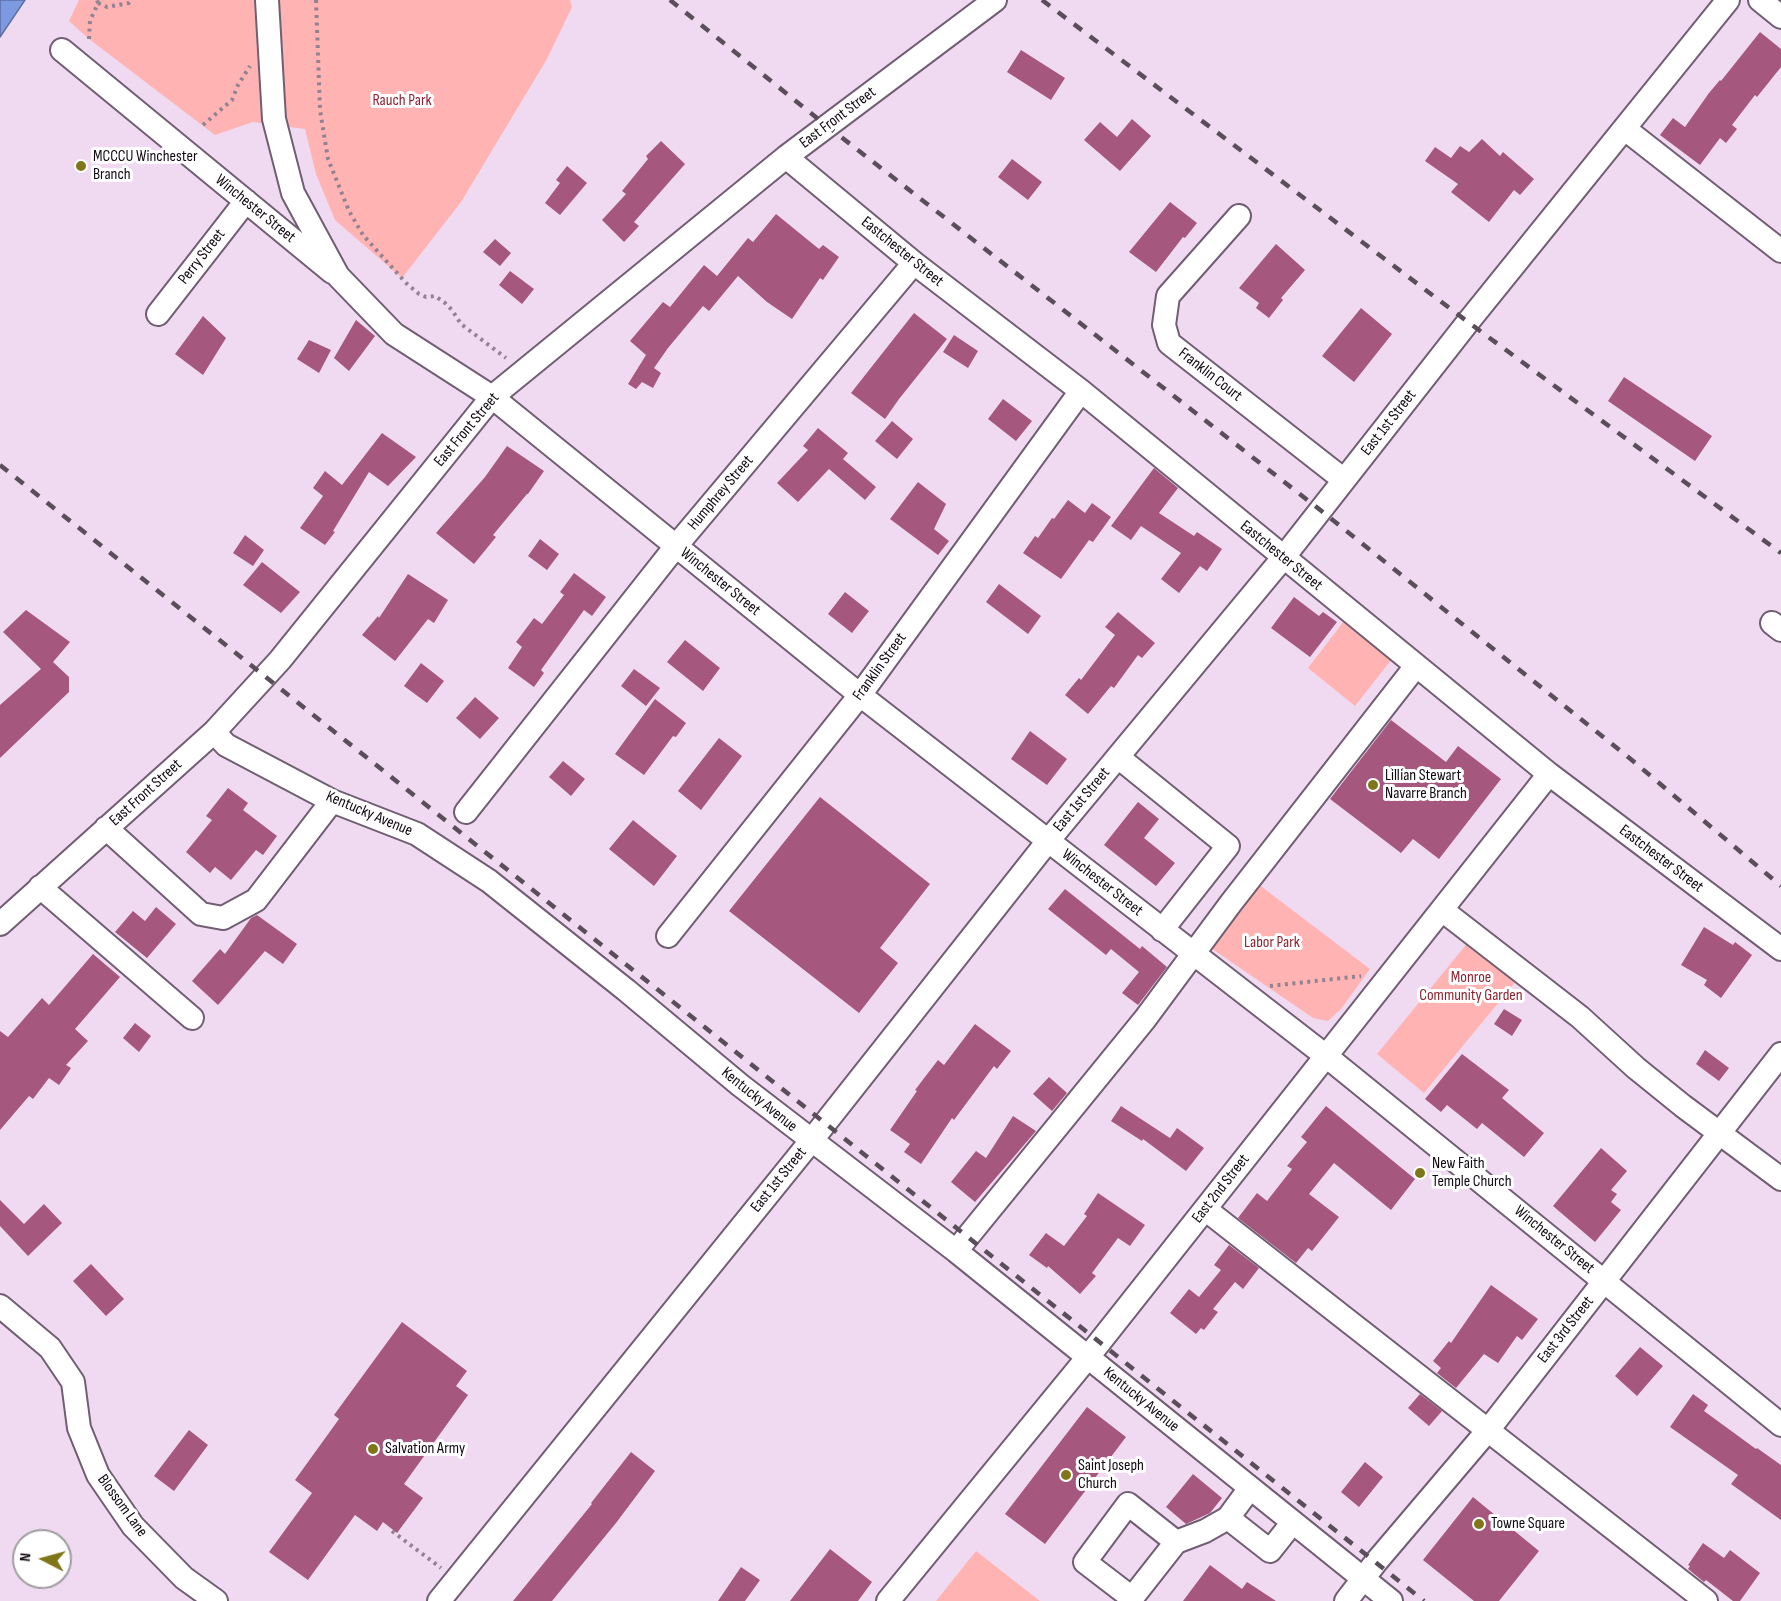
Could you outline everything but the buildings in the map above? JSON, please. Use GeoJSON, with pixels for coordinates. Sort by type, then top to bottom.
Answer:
{"type":"FeatureCollection","features":[{"type":"Feature","properties":{"kind":"street","name":"Winchester Street"},"geometry":{"type":"LineString","coordinates":[[267,0],[274,119],[293,193],[338,276]]}},
{"type":"Feature","properties":{"kind":"street","name":"East Front Street"},"geometry":{"type":"LineString","coordinates":[[0,924],[214,732],[280,660],[492,397],[786,157],[995,0]]}},
{"type":"Feature","properties":{"kind":"street","name":"East 1st Street"},"geometry":{"type":"LineString","coordinates":[[439,1601],[811,1141],[1048,842],[1282,558],[1468,322],[1728,0]]}},
{"type":"Feature","properties":{"kind":"street"},"geometry":{"type":"LineString","coordinates":[[1760,0],[1781,16]]}},
{"type":"Feature","properties":{"kind":"street","name":"Winchester Street"},"geometry":{"type":"LineString","coordinates":[[62,50],[338,276],[394,334],[492,397],[860,695],[1326,1056],[1781,1425]]}},
{"type":"Feature","properties":{"kind":"street"},"geometry":{"type":"LineString","coordinates":[[1625,129],[1779,246]]}},
{"type":"Feature","properties":{"kind":"street","name":"Eastchester Street"},"geometry":{"type":"LineString","coordinates":[[786,157],[914,263],[1080,391],[1549,774],[1781,949]]}},
{"type":"Feature","properties":{"kind":"street","name":"Perry Street"},"geometry":{"type":"LineString","coordinates":[[158,314],[246,201]]}},
{"type":"Feature","properties":{"kind":"street","name":"Franklin Court"},"geometry":{"type":"LineString","coordinates":[[1239,216],[1168,296],[1164,326],[1169,343],[1344,480]]}},
{"type":"Feature","properties":{"kind":"street","name":"Humphrey Street"},"geometry":{"type":"LineString","coordinates":[[466,812],[676,546],[914,263]]}},
{"type":"Feature","properties":{"kind":"street","name":"Franklin Street"},"geometry":{"type":"LineString","coordinates":[[668,936],[860,695],[1080,391]]}},
{"type":"Feature","properties":{"kind":"street"},"geometry":{"type":"LineString","coordinates":[[956,1251],[1145,1019],[1416,666]]}},
{"type":"Feature","properties":{"kind":"street","name":"Kentucky Avenue"},"geometry":{"type":"LineString","coordinates":[[214,732],[226,745],[332,801],[417,834],[489,881],[811,1141],[956,1251],[1391,1601]]}},
{"type":"Feature","properties":{"kind":"street"},"geometry":{"type":"LineString","coordinates":[[1118,757],[1228,846],[1162,930]]}},
{"type":"Feature","properties":{"kind":"street","name":"East 2nd Street"},"geometry":{"type":"LineString","coordinates":[[888,1601],[1088,1357],[1549,774]]}},
{"type":"Feature","properties":{"kind":"street"},"geometry":{"type":"LineString","coordinates":[[106,828],[201,914],[223,918],[256,900],[332,801]]}},
{"type":"Feature","properties":{"kind":"street"},"geometry":{"type":"LineString","coordinates":[[40,887],[192,1018]]}},
{"type":"Feature","properties":{"kind":"street"},"geometry":{"type":"LineString","coordinates":[[1442,910],[1580,1017],[1664,1091],[1781,1179]]}},
{"type":"Feature","properties":{"kind":"street","name":"East 3rd Street"},"geometry":{"type":"LineString","coordinates":[[1346,1601],[1489,1429],[1781,1054]]}},
{"type":"Feature","properties":{"kind":"street"},"geometry":{"type":"LineString","coordinates":[[1205,1209],[1706,1601]]}},
{"type":"Feature","properties":{"kind":"street","name":"Blossom Lane"},"geometry":{"type":"LineString","coordinates":[[0,1306],[50,1348],[73,1382],[79,1428],[98,1475],[133,1526],[184,1578],[216,1601]]}},
{"type":"Feature","properties":{"kind":"street"},"geometry":{"type":"LineString","coordinates":[[1176,1542],[1205,1531],[1228,1518],[1250,1488]]}},
{"type":"Feature","properties":{"kind":"street"},"geometry":{"type":"LineString","coordinates":[[1228,1518],[1270,1551],[1293,1522]]}},
{"type":"Feature","properties":{"kind":"path"},"geometry":{"type":"LineString","coordinates":[[89,39],[90,21],[98,1],[107,7],[129,3],[131,0]]}},
{"type":"Feature","properties":{"kind":"path"},"geometry":{"type":"LineString","coordinates":[[316,0],[320,110],[328,159],[349,212],[363,236],[406,283],[419,294],[426,297],[435,296],[444,302],[453,310],[461,324],[493,347],[522,373]]}},
{"type":"Feature","properties":{"kind":"path"},"geometry":{"type":"LineString","coordinates":[[203,126],[232,100],[238,85],[254,59]]}},
{"type":"Feature","properties":{"kind":"path"},"geometry":{"type":"LineString","coordinates":[[1240,990],[1358,976]]}},
{"type":"Feature","properties":{"kind":"path"},"geometry":{"type":"LineString","coordinates":[[392,1531],[438,1566]]}},
{"type":"Feature","properties":{"kind":"green space","name":"Rauch Park"},"geometry":{"type":"Polygon","coordinates":[[[79,0],[570,0],[572,7],[547,59],[461,202],[402,278],[335,220],[316,174],[305,129],[253,122],[215,135],[89,39],[69,21],[79,0]]]}},
{"type":"Feature","properties":{"kind":"green space"},"geometry":{"type":"Polygon","coordinates":[[[1344,621],[1392,659],[1355,706],[1308,668],[1344,621]]]}},
{"type":"Feature","properties":{"kind":"green space","name":"Labor Park"},"geometry":{"type":"Polygon","coordinates":[[[1258,884],[1370,969],[1341,1009],[1328,1021],[1313,1018],[1208,946],[1258,884]]]}},
{"type":"Feature","properties":{"kind":"green space","name":"Monroe Community Garden"},"geometry":{"type":"Polygon","coordinates":[[[1474,935],[1522,974],[1424,1093],[1377,1054],[1474,935]]]}},
{"type":"Feature","properties":{"kind":"green space"},"geometry":{"type":"Polygon","coordinates":[[[976,1551],[1040,1601],[936,1601],[976,1551]]]}},
{"type":"Feature","properties":{"kind":"water"},"geometry":{"type":"Polygon","coordinates":[[[0,0],[25,0],[0,37],[0,0]]]}},
{"type":"Feature","properties":{"kind":"railway"},"geometry":{"type":"LineString","coordinates":[[670,0],[827,126],[1319,509],[1633,761],[1781,886]]}},
{"type":"Feature","properties":{"kind":"railway"},"geometry":{"type":"LineString","coordinates":[[1042,0],[1468,322],[1781,553]]}},
{"type":"Feature","properties":{"kind":"railway"},"geometry":{"type":"LineString","coordinates":[[0,465],[1424,1601]]}},
{"type":"Feature","properties":{"kind":"place","name":"MCCCU Winchester Branch"},"geometry":{"type":"Point","coordinates":[81,166]}},
{"type":"Feature","properties":{"kind":"place","name":"Lillian Stewart Navarre Branch"},"geometry":{"type":"Point","coordinates":[1373,785]}},
{"type":"Feature","properties":{"kind":"place","name":"New Faith Temple Church"},"geometry":{"type":"Point","coordinates":[1420,1173]}},
{"type":"Feature","properties":{"kind":"place","name":"Salvation Army"},"geometry":{"type":"Point","coordinates":[373,1449]}},
{"type":"Feature","properties":{"kind":"place","name":"Saint Joseph Church"},"geometry":{"type":"Point","coordinates":[1066,1475]}},
{"type":"Feature","properties":{"kind":"place","name":"Towne Square"},"geometry":{"type":"Point","coordinates":[1479,1524]}}]}
